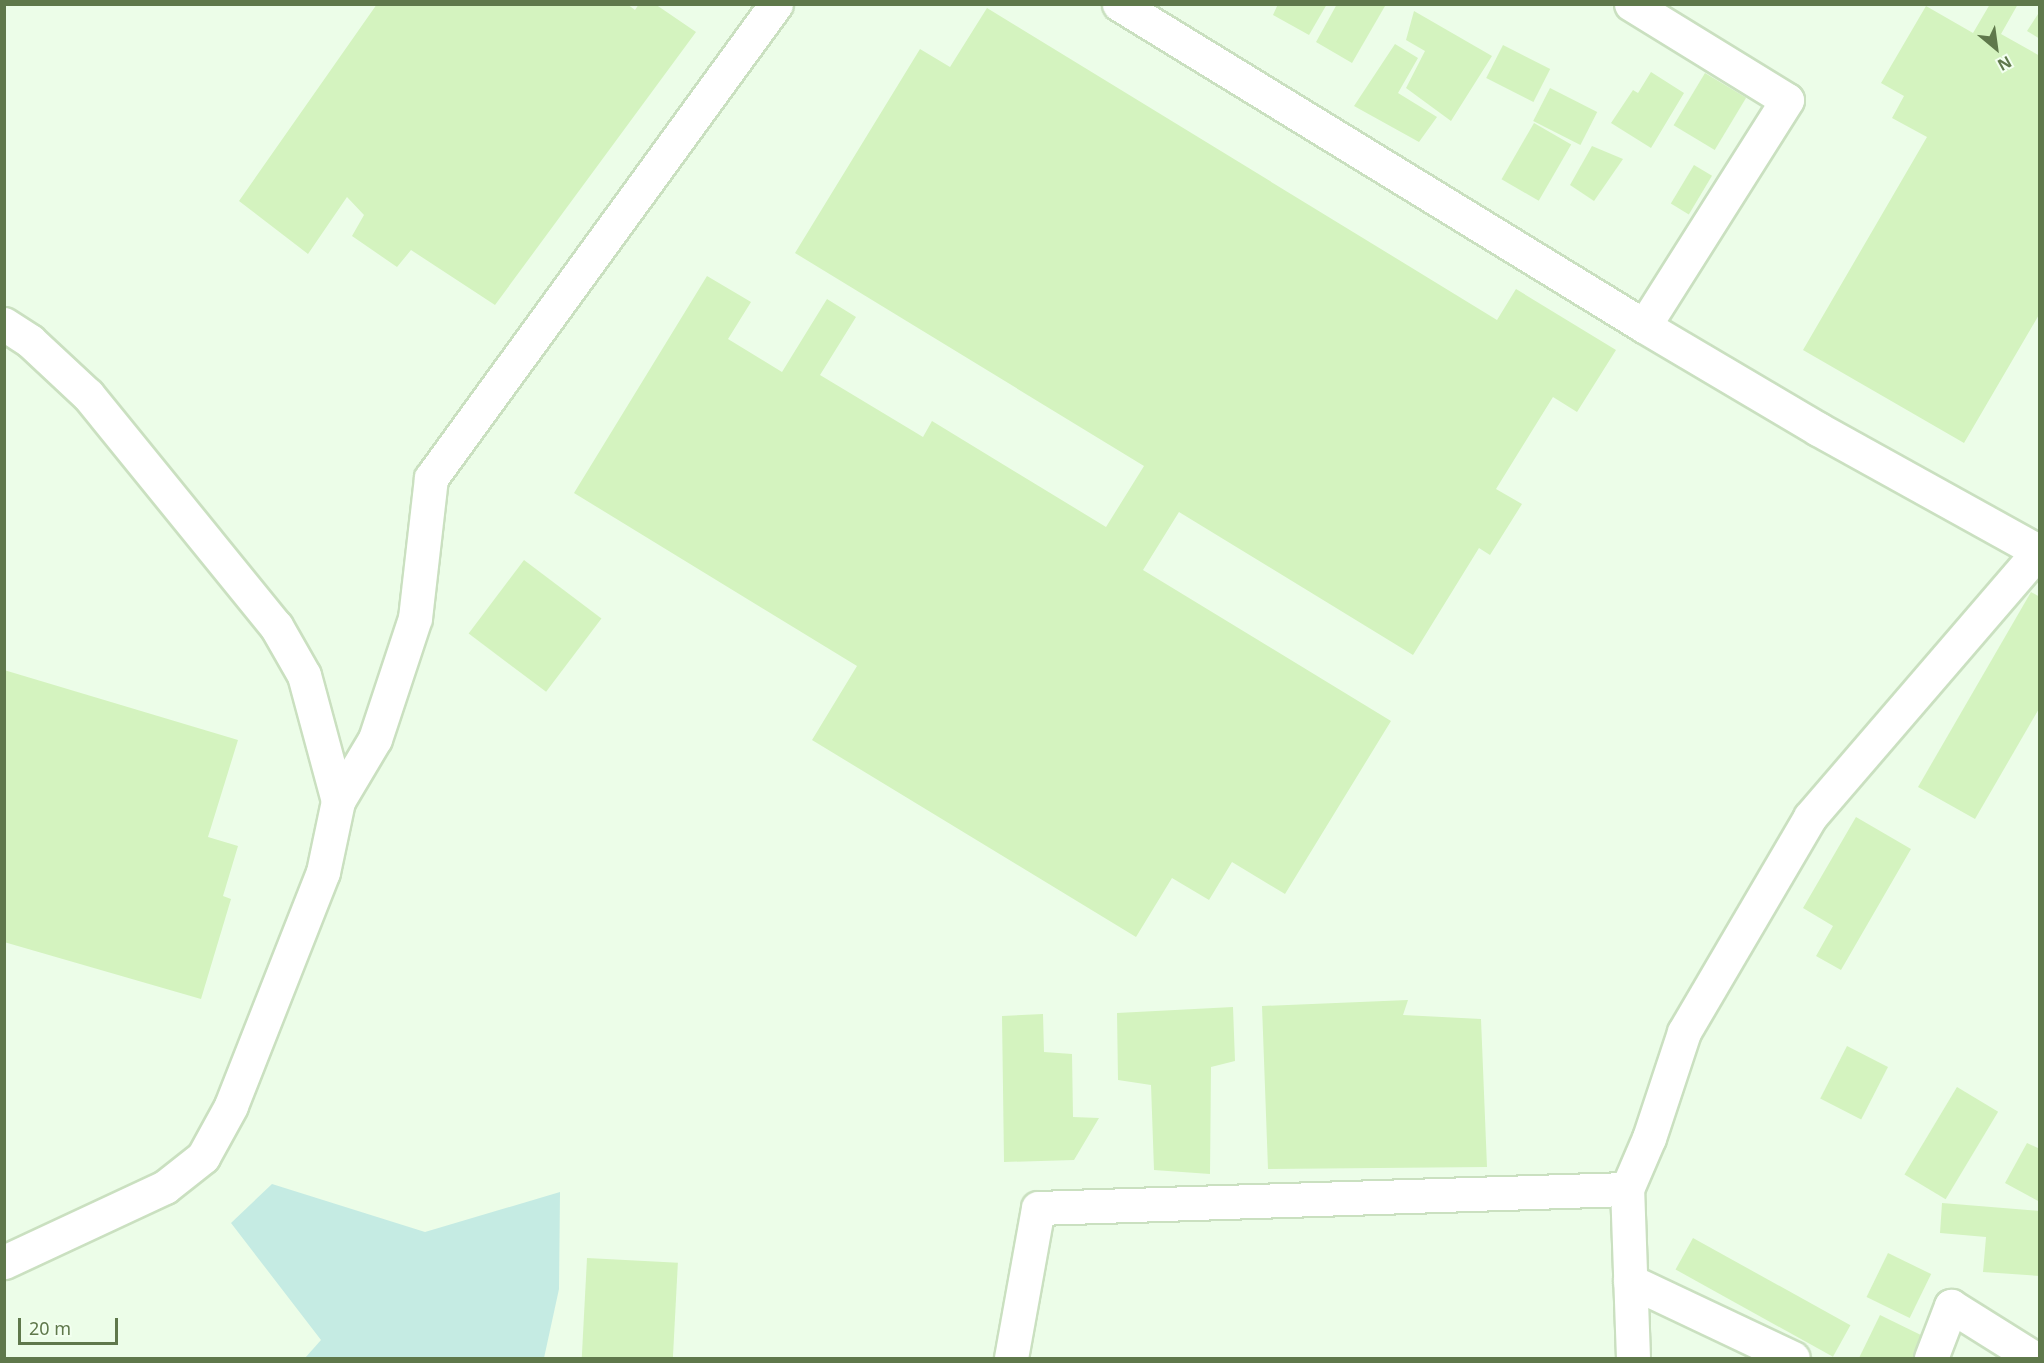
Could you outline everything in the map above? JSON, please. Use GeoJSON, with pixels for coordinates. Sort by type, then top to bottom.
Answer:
{"type":"FeatureCollection","features":[{"type":"Feature","properties":{"kind":"street"},"geometry":{"type":"LineString","coordinates":[[4,1262],[165,1186],[203,1157],[231,1106],[323,872],[338,801],[375,739],[416,618],[431,478],[776,4]]}},
{"type":"Feature","properties":{"kind":"street"},"geometry":{"type":"LineString","coordinates":[[1119,4],[1644,326],[1818,429],[2039,552],[1810,817],[1684,1032],[1649,1138],[1627,1189],[1633,1359]]}},
{"type":"Feature","properties":{"kind":"street"},"geometry":{"type":"LineString","coordinates":[[1631,4],[1787,100],[1644,326]]}},
{"type":"Feature","properties":{"kind":"street"},"geometry":{"type":"LineString","coordinates":[[4,324],[30,341],[88,395],[276,626],[304,675],[338,801]]}},
{"type":"Feature","properties":{"kind":"street"},"geometry":{"type":"LineString","coordinates":[[1011,1359],[1038,1209],[1627,1189]]}},
{"type":"Feature","properties":{"kind":"street"},"geometry":{"type":"LineString","coordinates":[[1630,1281],[1794,1359]]}},
{"type":"Feature","properties":{"kind":"street"},"geometry":{"type":"LineString","coordinates":[[1931,1359],[1950,1306],[2034,1359]]}},
{"type":"Feature","properties":{"kind":"shaded area"},"geometry":{"type":"Polygon","coordinates":[[[272,1184],[425,1232],[560,1192],[559,1289],[544,1358],[305,1358],[321,1340],[231,1223],[272,1184]]]}},
{"type":"Feature","properties":{"kind":"building"},"geometry":{"type":"Polygon","coordinates":[[[377,4],[627,4],[635,10],[639,4],[655,4],[696,32],[495,305],[411,250],[397,267],[352,236],[364,215],[347,197],[308,254],[239,201],[377,4]]]}},
{"type":"Feature","properties":{"kind":"building"},"geometry":{"type":"Polygon","coordinates":[[[1278,4],[1327,4],[1309,35],[1273,15],[1278,4]]]}},
{"type":"Feature","properties":{"kind":"building"},"geometry":{"type":"Polygon","coordinates":[[[1337,4],[1385,6],[1352,63],[1316,42],[1337,4]]]}},
{"type":"Feature","properties":{"kind":"building"},"geometry":{"type":"Polygon","coordinates":[[[1990,4],[2018,4],[2001,34],[2040,56],[2040,313],[1964,443],[1803,350],[1927,137],[1892,118],[1904,96],[1881,83],[1926,6],[1973,33],[1990,4]]]}},
{"type":"Feature","properties":{"kind":"building"},"geometry":{"type":"Polygon","coordinates":[[[987,8],[1497,320],[1516,289],[1616,350],[1577,412],[1553,397],[1496,489],[1522,504],[1490,555],[1479,548],[1413,655],[1179,512],[1143,570],[1391,721],[1285,894],[1232,862],[1209,900],[1172,878],[1136,937],[812,740],[857,666],[574,493],[707,276],[751,302],[728,339],[782,372],[827,299],[856,317],[820,375],[923,437],[932,421],[1106,527],[1144,466],[795,253],[920,49],[950,67],[987,8]]]}},
{"type":"Feature","properties":{"kind":"building"},"geometry":{"type":"Polygon","coordinates":[[[1414,11],[1492,56],[1451,121],[1406,88],[1425,51],[1406,40],[1414,11]]]}},
{"type":"Feature","properties":{"kind":"building"},"geometry":{"type":"Polygon","coordinates":[[[2040,11],[2040,39],[2027,31],[2040,11]]]}},
{"type":"Feature","properties":{"kind":"building"},"geometry":{"type":"Polygon","coordinates":[[[1395,44],[1418,58],[1398,93],[1437,117],[1419,142],[1354,106],[1395,44]]]}},
{"type":"Feature","properties":{"kind":"building"},"geometry":{"type":"Polygon","coordinates":[[[1503,45],[1550,69],[1533,102],[1486,78],[1503,45]]]}},
{"type":"Feature","properties":{"kind":"building"},"geometry":{"type":"Polygon","coordinates":[[[1651,72],[1684,93],[1651,148],[1611,123],[1633,90],[1638,93],[1651,72]]]}},
{"type":"Feature","properties":{"kind":"building"},"geometry":{"type":"Polygon","coordinates":[[[1705,73],[1746,98],[1715,150],[1674,125],[1705,73]]]}},
{"type":"Feature","properties":{"kind":"building"},"geometry":{"type":"Polygon","coordinates":[[[1550,88],[1597,112],[1580,145],[1533,121],[1550,88]]]}},
{"type":"Feature","properties":{"kind":"building"},"geometry":{"type":"Polygon","coordinates":[[[1534,123],[1571,144],[1539,201],[1502,179],[1534,123]]]}},
{"type":"Feature","properties":{"kind":"building"},"geometry":{"type":"Polygon","coordinates":[[[1592,146],[1623,159],[1594,201],[1570,185],[1592,146]]]}},
{"type":"Feature","properties":{"kind":"building"},"geometry":{"type":"Polygon","coordinates":[[[1694,165],[1712,176],[1689,214],[1671,204],[1694,165]]]}},
{"type":"Feature","properties":{"kind":"building"},"geometry":{"type":"Polygon","coordinates":[[[524,560],[601,618],[546,692],[469,633],[524,560]]]}},
{"type":"Feature","properties":{"kind":"building"},"geometry":{"type":"Polygon","coordinates":[[[2031,592],[2040,597],[2040,707],[1975,819],[1918,787],[2031,592]]]}},
{"type":"Feature","properties":{"kind":"building"},"geometry":{"type":"Polygon","coordinates":[[[4,670],[238,740],[208,837],[238,846],[223,896],[231,899],[201,999],[4,942],[4,670]]]}},
{"type":"Feature","properties":{"kind":"building"},"geometry":{"type":"Polygon","coordinates":[[[1856,817],[1911,849],[1841,970],[1816,956],[1833,926],[1803,908],[1856,817]]]}},
{"type":"Feature","properties":{"kind":"building"},"geometry":{"type":"Polygon","coordinates":[[[1408,1000],[1403,1015],[1481,1019],[1487,1167],[1268,1169],[1262,1006],[1408,1000]]]}},
{"type":"Feature","properties":{"kind":"building"},"geometry":{"type":"Polygon","coordinates":[[[1233,1007],[1235,1061],[1211,1067],[1210,1174],[1154,1170],[1151,1085],[1118,1080],[1117,1013],[1233,1007]]]}},
{"type":"Feature","properties":{"kind":"building"},"geometry":{"type":"Polygon","coordinates":[[[1043,1014],[1044,1052],[1072,1054],[1073,1117],[1099,1118],[1074,1160],[1004,1162],[1002,1016],[1043,1014]]]}},
{"type":"Feature","properties":{"kind":"building"},"geometry":{"type":"Polygon","coordinates":[[[1847,1046],[1888,1067],[1861,1119],[1820,1099],[1847,1046]]]}},
{"type":"Feature","properties":{"kind":"building"},"geometry":{"type":"Polygon","coordinates":[[[1957,1087],[1998,1112],[1946,1199],[1904,1174],[1957,1087]]]}},
{"type":"Feature","properties":{"kind":"building"},"geometry":{"type":"Polygon","coordinates":[[[2027,1143],[2040,1149],[2040,1202],[2005,1183],[2027,1143]]]}},
{"type":"Feature","properties":{"kind":"building"},"geometry":{"type":"Polygon","coordinates":[[[1942,1203],[2040,1211],[2040,1276],[1983,1272],[1986,1237],[1940,1233],[1942,1203]]]}},
{"type":"Feature","properties":{"kind":"building"},"geometry":{"type":"Polygon","coordinates":[[[1693,1238],[1850,1325],[1833,1357],[1676,1269],[1693,1238]]]}},
{"type":"Feature","properties":{"kind":"building"},"geometry":{"type":"Polygon","coordinates":[[[1888,1253],[1931,1274],[1910,1318],[1867,1297],[1888,1253]]]}},
{"type":"Feature","properties":{"kind":"building"},"geometry":{"type":"Polygon","coordinates":[[[587,1258],[678,1263],[673,1358],[582,1358],[587,1258]]]}},
{"type":"Feature","properties":{"kind":"building"},"geometry":{"type":"Polygon","coordinates":[[[1880,1315],[1927,1338],[1918,1358],[1859,1358],[1880,1315]]]}}]}
